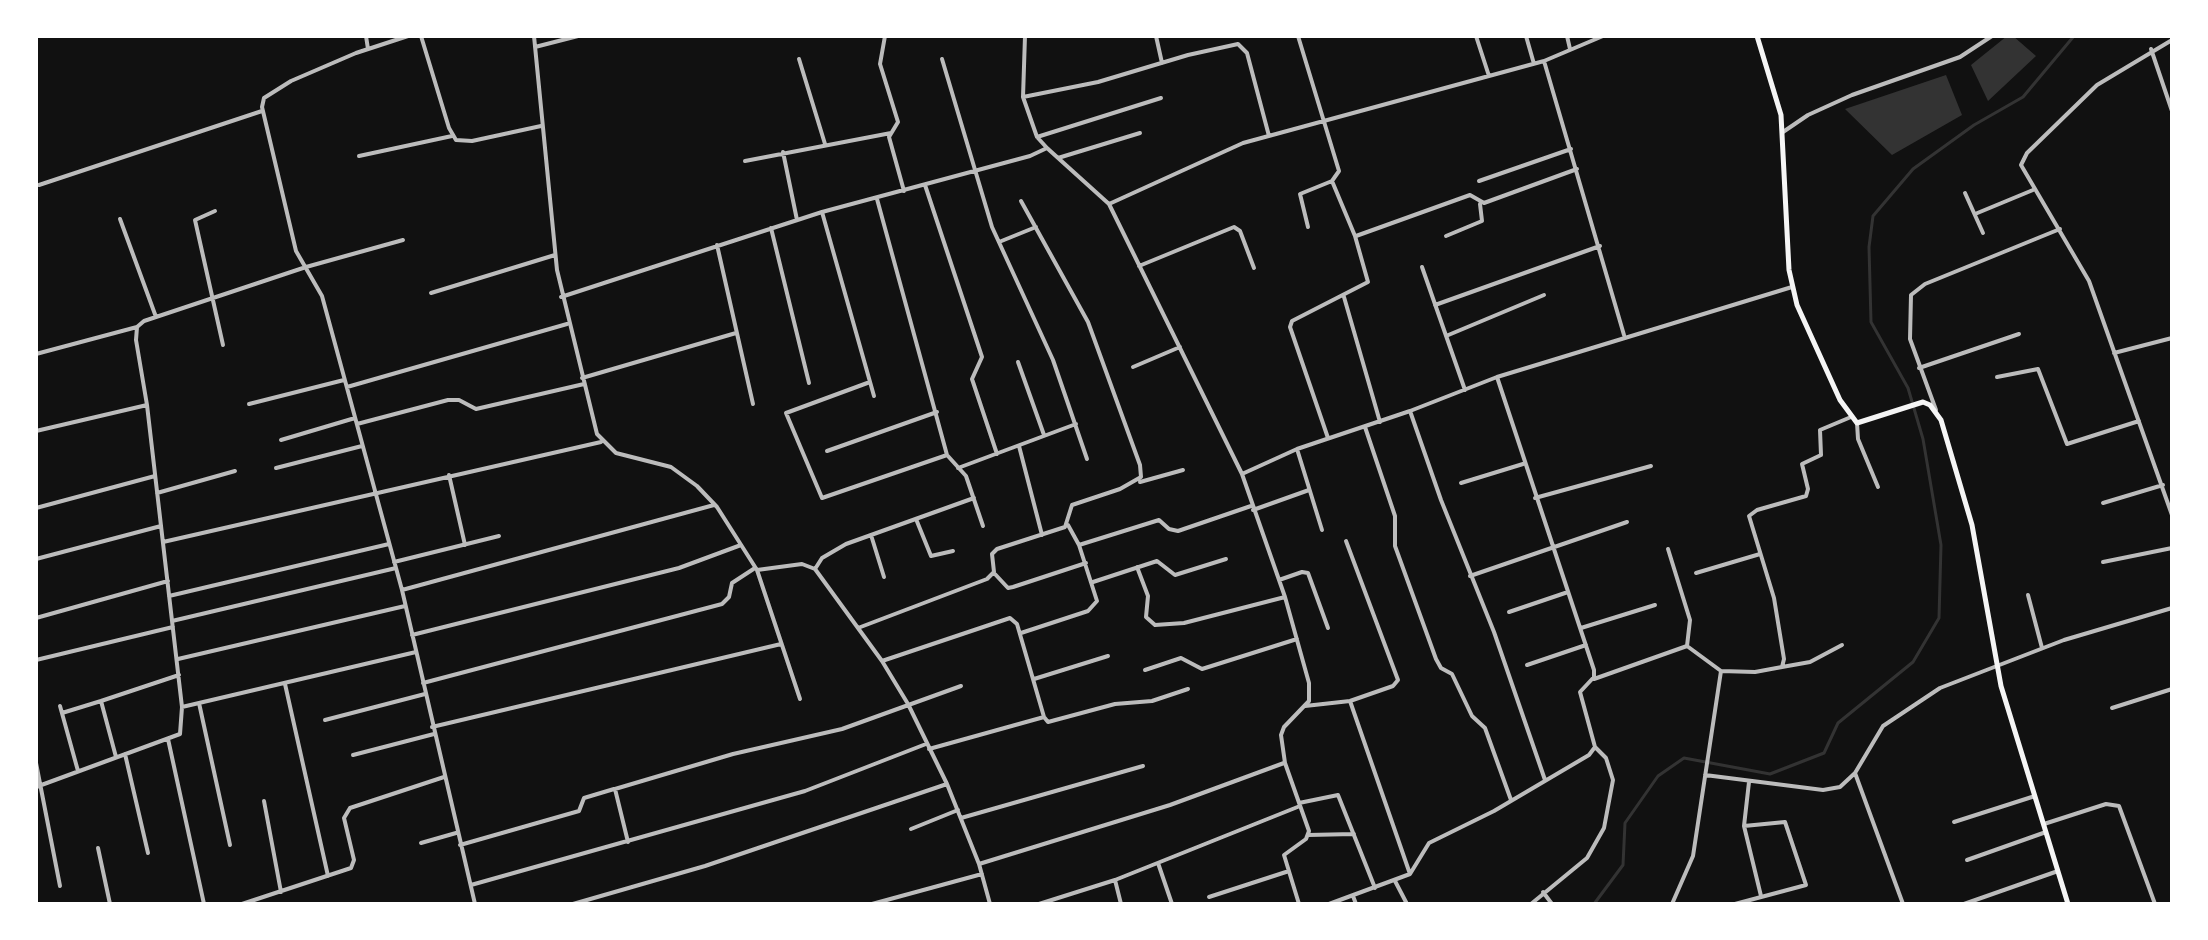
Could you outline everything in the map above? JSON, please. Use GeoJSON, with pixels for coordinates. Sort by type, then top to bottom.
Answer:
{"type":"FeatureCollection","features":[{"type":"Feature","properties":{"kind":"main road"},"geometry":{"type":"LineString","coordinates":[[1757,36],[1777,96],[1783,132],[1793,287],[1806,329],[1851,417],[1857,423],[1923,402],[1937,413],[1955,462],[1972,525],[1996,665],[2068,904]]}},
{"type":"Feature","properties":{"kind":"street"},"geometry":{"type":"LineString","coordinates":[[366,36],[368,49]]}},
{"type":"Feature","properties":{"kind":"street"},"geometry":{"type":"LineString","coordinates":[[408,36],[368,49],[277,89],[264,98],[262,111],[296,251],[322,296],[402,590],[456,833],[475,904]]}},
{"type":"Feature","properties":{"kind":"street"},"geometry":{"type":"LineString","coordinates":[[534,36],[561,297],[601,442],[616,453],[671,467],[697,486],[714,505],[756,569],[800,699]]}},
{"type":"Feature","properties":{"kind":"street"},"geometry":{"type":"LineString","coordinates":[[535,47],[578,36]]}},
{"type":"Feature","properties":{"kind":"street"},"geometry":{"type":"LineString","coordinates":[[885,36],[880,64],[898,122],[891,133],[890,145],[904,191]]}},
{"type":"Feature","properties":{"kind":"street"},"geometry":{"type":"LineString","coordinates":[[1025,36],[1023,97],[1037,137],[1109,204],[1242,474],[1285,597],[1309,683],[1309,701],[1284,727],[1281,745],[1308,835]]}},
{"type":"Feature","properties":{"kind":"street"},"geometry":{"type":"LineString","coordinates":[[1156,36],[1162,63]]}},
{"type":"Feature","properties":{"kind":"street"},"geometry":{"type":"LineString","coordinates":[[1298,36],[1339,171],[1332,181],[1300,194],[1308,227]]}},
{"type":"Feature","properties":{"kind":"street"},"geometry":{"type":"LineString","coordinates":[[1476,36],[1489,76]]}},
{"type":"Feature","properties":{"kind":"street"},"geometry":{"type":"LineString","coordinates":[[1526,36],[1534,64]]}},
{"type":"Feature","properties":{"kind":"street"},"geometry":{"type":"LineString","coordinates":[[1567,36],[1570,50]]}},
{"type":"Feature","properties":{"kind":"street"},"geometry":{"type":"LineString","coordinates":[[1109,204],[1243,143],[1534,64],[1603,36]]}},
{"type":"Feature","properties":{"kind":"street"},"geometry":{"type":"LineString","coordinates":[[1783,132],[1808,115],[1852,95],[1960,57],[1992,36]]}},
{"type":"Feature","properties":{"kind":"street"},"geometry":{"type":"LineString","coordinates":[[423,37],[452,136],[461,142],[472,141],[542,126]]}},
{"type":"Feature","properties":{"kind":"street"},"geometry":{"type":"LineString","coordinates":[[2172,40],[2151,49],[2097,85],[2027,153],[2022,169],[2089,281],[2163,485],[2169,494],[2172,515]]}},
{"type":"Feature","properties":{"kind":"street"},"geometry":{"type":"LineString","coordinates":[[1023,97],[1098,82],[1162,63],[1242,45],[1269,136]]}},
{"type":"Feature","properties":{"kind":"street"},"geometry":{"type":"LineString","coordinates":[[2151,49],[2172,111]]}},
{"type":"Feature","properties":{"kind":"street"},"geometry":{"type":"LineString","coordinates":[[799,59],[825,144]]}},
{"type":"Feature","properties":{"kind":"street"},"geometry":{"type":"LineString","coordinates":[[942,59],[999,242],[1047,347],[1087,459]]}},
{"type":"Feature","properties":{"kind":"street"},"geometry":{"type":"LineString","coordinates":[[1544,61],[1624,336]]}},
{"type":"Feature","properties":{"kind":"street"},"geometry":{"type":"LineString","coordinates":[[1037,137],[1161,98]]}},
{"type":"Feature","properties":{"kind":"street"},"geometry":{"type":"LineString","coordinates":[[39,185],[262,111]]}},
{"type":"Feature","properties":{"kind":"street"},"geometry":{"type":"LineString","coordinates":[[745,161],[891,133]]}},
{"type":"Feature","properties":{"kind":"street"},"geometry":{"type":"LineString","coordinates":[[1058,158],[1140,133]]}},
{"type":"Feature","properties":{"kind":"street"},"geometry":{"type":"LineString","coordinates":[[359,156],[452,136]]}},
{"type":"Feature","properties":{"kind":"street"},"geometry":{"type":"LineString","coordinates":[[561,297],[822,212],[877,199],[1047,148]]}},
{"type":"Feature","properties":{"kind":"street"},"geometry":{"type":"LineString","coordinates":[[1479,181],[1571,149]]}},
{"type":"Feature","properties":{"kind":"street"},"geometry":{"type":"LineString","coordinates":[[783,152],[797,220]]}},
{"type":"Feature","properties":{"kind":"street"},"geometry":{"type":"LineString","coordinates":[[1355,236],[1470,195],[1488,202],[1577,169]]}},
{"type":"Feature","properties":{"kind":"street"},"geometry":{"type":"LineString","coordinates":[[1328,438],[1290,327],[1292,321],[1368,282],[1355,236],[1332,181]]}},
{"type":"Feature","properties":{"kind":"street"},"geometry":{"type":"LineString","coordinates":[[925,185],[982,357],[972,379],[997,454]]}},
{"type":"Feature","properties":{"kind":"street"},"geometry":{"type":"LineString","coordinates":[[1975,214],[2033,190]]}},
{"type":"Feature","properties":{"kind":"street"},"geometry":{"type":"LineString","coordinates":[[1965,193],[1983,233]]}},
{"type":"Feature","properties":{"kind":"street"},"geometry":{"type":"LineString","coordinates":[[877,199],[947,455],[965,473],[983,526]]}},
{"type":"Feature","properties":{"kind":"street"},"geometry":{"type":"LineString","coordinates":[[1021,201],[1095,339],[1143,473],[1138,482]]}},
{"type":"Feature","properties":{"kind":"street"},"geometry":{"type":"LineString","coordinates":[[1446,236],[1482,221],[1479,201]]}},
{"type":"Feature","properties":{"kind":"street"},"geometry":{"type":"LineString","coordinates":[[215,211],[195,219],[223,345]]}},
{"type":"Feature","properties":{"kind":"street"},"geometry":{"type":"LineString","coordinates":[[822,212],[874,396]]}},
{"type":"Feature","properties":{"kind":"street"},"geometry":{"type":"LineString","coordinates":[[120,219],[156,317]]}},
{"type":"Feature","properties":{"kind":"street"},"geometry":{"type":"LineString","coordinates":[[999,242],[1036,227]]}},
{"type":"Feature","properties":{"kind":"street"},"geometry":{"type":"LineString","coordinates":[[1139,266],[1234,227],[1240,231],[1254,268]]}},
{"type":"Feature","properties":{"kind":"street"},"geometry":{"type":"LineString","coordinates":[[771,228],[809,383]]}},
{"type":"Feature","properties":{"kind":"street"},"geometry":{"type":"LineString","coordinates":[[1937,413],[1919,368],[1908,325],[1909,300],[1916,288],[2060,229]]}},
{"type":"Feature","properties":{"kind":"street"},"geometry":{"type":"LineString","coordinates":[[36,354],[137,327],[156,317],[306,267],[403,240]]}},
{"type":"Feature","properties":{"kind":"street"},"geometry":{"type":"LineString","coordinates":[[717,245],[753,404]]}},
{"type":"Feature","properties":{"kind":"street"},"geometry":{"type":"LineString","coordinates":[[1435,305],[1600,246]]}},
{"type":"Feature","properties":{"kind":"street"},"geometry":{"type":"LineString","coordinates":[[431,293],[555,255]]}},
{"type":"Feature","properties":{"kind":"street"},"geometry":{"type":"LineString","coordinates":[[1422,267],[1465,390]]}},
{"type":"Feature","properties":{"kind":"street"},"geometry":{"type":"LineString","coordinates":[[1242,474],[1297,449],[1380,422],[1497,377],[1793,287]]}},
{"type":"Feature","properties":{"kind":"street"},"geometry":{"type":"LineString","coordinates":[[1446,336],[1544,295]]}},
{"type":"Feature","properties":{"kind":"street"},"geometry":{"type":"LineString","coordinates":[[1344,297],[1380,422]]}},
{"type":"Feature","properties":{"kind":"street"},"geometry":{"type":"LineString","coordinates":[[347,387],[568,324]]}},
{"type":"Feature","properties":{"kind":"street"},"geometry":{"type":"LineString","coordinates":[[39,786],[168,739],[183,730],[147,405],[136,340],[137,327]]}},
{"type":"Feature","properties":{"kind":"street"},"geometry":{"type":"LineString","coordinates":[[281,440],[454,399],[476,409],[583,381],[736,333]]}},
{"type":"Feature","properties":{"kind":"street"},"geometry":{"type":"LineString","coordinates":[[1919,368],[2019,334]]}},
{"type":"Feature","properties":{"kind":"street"},"geometry":{"type":"LineString","coordinates":[[2114,353],[2172,338]]}},
{"type":"Feature","properties":{"kind":"street"},"geometry":{"type":"LineString","coordinates":[[1133,367],[1180,347]]}},
{"type":"Feature","properties":{"kind":"street"},"geometry":{"type":"LineString","coordinates":[[1018,362],[1044,436]]}},
{"type":"Feature","properties":{"kind":"street"},"geometry":{"type":"LineString","coordinates":[[1997,377],[2038,369],[2067,444],[2139,421]]}},
{"type":"Feature","properties":{"kind":"street"},"geometry":{"type":"LineString","coordinates":[[1497,377],[1523,464],[1581,628],[1594,670],[1592,680]]}},
{"type":"Feature","properties":{"kind":"street"},"geometry":{"type":"LineString","coordinates":[[249,404],[345,380]]}},
{"type":"Feature","properties":{"kind":"street"},"geometry":{"type":"LineString","coordinates":[[870,382],[786,413],[822,498],[947,455]]}},
{"type":"Feature","properties":{"kind":"street"},"geometry":{"type":"LineString","coordinates":[[36,431],[147,405]]}},
{"type":"Feature","properties":{"kind":"street"},"geometry":{"type":"LineString","coordinates":[[1410,411],[1470,576],[1494,632],[1545,780]]}},
{"type":"Feature","properties":{"kind":"street"},"geometry":{"type":"LineString","coordinates":[[827,451],[937,412]]}},
{"type":"Feature","properties":{"kind":"street"},"geometry":{"type":"LineString","coordinates":[[1782,667],[1776,608],[1749,523],[1750,513],[1806,496],[1808,489],[1802,464],[1821,455],[1820,430],[1851,417]]}},
{"type":"Feature","properties":{"kind":"street"},"geometry":{"type":"LineString","coordinates":[[1857,423],[1858,439],[1878,487]]}},
{"type":"Feature","properties":{"kind":"street"},"geometry":{"type":"LineString","coordinates":[[958,468],[1076,424]]}},
{"type":"Feature","properties":{"kind":"street"},"geometry":{"type":"LineString","coordinates":[[1365,427],[1395,516],[1395,546],[1436,659],[1441,668],[1452,674],[1472,716],[1485,728],[1511,800]]}},
{"type":"Feature","properties":{"kind":"street"},"geometry":{"type":"LineString","coordinates":[[163,542],[601,442]]}},
{"type":"Feature","properties":{"kind":"street"},"geometry":{"type":"LineString","coordinates":[[276,468],[362,446]]}},
{"type":"Feature","properties":{"kind":"street"},"geometry":{"type":"LineString","coordinates":[[1019,446],[1042,535]]}},
{"type":"Feature","properties":{"kind":"street"},"geometry":{"type":"LineString","coordinates":[[1297,449],[1322,530]]}},
{"type":"Feature","properties":{"kind":"street"},"geometry":{"type":"LineString","coordinates":[[1461,483],[1523,464]]}},
{"type":"Feature","properties":{"kind":"street"},"geometry":{"type":"LineString","coordinates":[[1535,498],[1651,466]]}},
{"type":"Feature","properties":{"kind":"street"},"geometry":{"type":"LineString","coordinates":[[1021,633],[1095,607],[1097,597],[1086,563],[1068,525],[1068,510],[1072,505],[1183,470]]}},
{"type":"Feature","properties":{"kind":"street"},"geometry":{"type":"LineString","coordinates":[[157,493],[235,471]]}},
{"type":"Feature","properties":{"kind":"street"},"geometry":{"type":"LineString","coordinates":[[449,475],[465,545]]}},
{"type":"Feature","properties":{"kind":"street"},"geometry":{"type":"LineString","coordinates":[[36,508],[155,476]]}},
{"type":"Feature","properties":{"kind":"street"},"geometry":{"type":"LineString","coordinates":[[2103,503],[2163,485]]}},
{"type":"Feature","properties":{"kind":"street"},"geometry":{"type":"LineString","coordinates":[[1079,545],[1159,520],[1169,529],[1178,531],[1309,490]]}},
{"type":"Feature","properties":{"kind":"street"},"geometry":{"type":"LineString","coordinates":[[815,569],[829,552],[974,498]]}},
{"type":"Feature","properties":{"kind":"street"},"geometry":{"type":"LineString","coordinates":[[402,590],[714,505]]}},
{"type":"Feature","properties":{"kind":"street"},"geometry":{"type":"LineString","coordinates":[[916,519],[931,556],[953,551]]}},
{"type":"Feature","properties":{"kind":"street"},"geometry":{"type":"LineString","coordinates":[[1470,576],[1627,522]]}},
{"type":"Feature","properties":{"kind":"street"},"geometry":{"type":"LineString","coordinates":[[1068,525],[994,551],[994,572],[1008,588],[1086,563]]}},
{"type":"Feature","properties":{"kind":"street"},"geometry":{"type":"LineString","coordinates":[[36,559],[161,526]]}},
{"type":"Feature","properties":{"kind":"street"},"geometry":{"type":"LineString","coordinates":[[871,535],[884,577]]}},
{"type":"Feature","properties":{"kind":"street"},"geometry":{"type":"LineString","coordinates":[[36,660],[499,536]]}},
{"type":"Feature","properties":{"kind":"street"},"geometry":{"type":"LineString","coordinates":[[1305,706],[1350,701],[1393,686],[1398,680],[1346,541]]}},
{"type":"Feature","properties":{"kind":"street"},"geometry":{"type":"LineString","coordinates":[[169,596],[389,544]]}},
{"type":"Feature","properties":{"kind":"street"},"geometry":{"type":"LineString","coordinates":[[412,635],[679,568],[741,545]]}},
{"type":"Feature","properties":{"kind":"street"},"geometry":{"type":"LineString","coordinates":[[2103,562],[2172,548]]}},
{"type":"Feature","properties":{"kind":"street"},"geometry":{"type":"LineString","coordinates":[[1668,549],[1690,620],[1687,646]]}},
{"type":"Feature","properties":{"kind":"street"},"geometry":{"type":"LineString","coordinates":[[1696,573],[1760,554]]}},
{"type":"Feature","properties":{"kind":"street"},"geometry":{"type":"LineString","coordinates":[[1092,582],[1160,561],[1175,575],[1226,559]]}},
{"type":"Feature","properties":{"kind":"street"},"geometry":{"type":"LineString","coordinates":[[423,683],[722,604],[735,579],[756,569],[802,564],[815,569],[882,661],[908,704],[958,810],[979,864],[990,904]]}},
{"type":"Feature","properties":{"kind":"street"},"geometry":{"type":"LineString","coordinates":[[1137,567],[1148,596],[1146,617],[1155,625],[1184,623],[1285,597]]}},
{"type":"Feature","properties":{"kind":"street"},"geometry":{"type":"LineString","coordinates":[[858,628],[987,579],[994,572]]}},
{"type":"Feature","properties":{"kind":"street"},"geometry":{"type":"LineString","coordinates":[[1279,580],[1308,573],[1328,628]]}},
{"type":"Feature","properties":{"kind":"street"},"geometry":{"type":"LineString","coordinates":[[36,618],[168,581]]}},
{"type":"Feature","properties":{"kind":"street"},"geometry":{"type":"LineString","coordinates":[[1509,612],[1568,592]]}},
{"type":"Feature","properties":{"kind":"street"},"geometry":{"type":"LineString","coordinates":[[2028,595],[2042,648]]}},
{"type":"Feature","properties":{"kind":"street"},"geometry":{"type":"LineString","coordinates":[[1581,628],[1655,605]]}},
{"type":"Feature","properties":{"kind":"street"},"geometry":{"type":"LineString","coordinates":[[177,659],[405,606]]}},
{"type":"Feature","properties":{"kind":"street"},"geometry":{"type":"LineString","coordinates":[[1705,774],[1749,782],[1832,790],[1855,773],[1876,734],[1895,716],[1940,688],[2042,648],[2172,608]]}},
{"type":"Feature","properties":{"kind":"street"},"geometry":{"type":"LineString","coordinates":[[882,661],[1007,618],[1014,619],[1021,633],[1044,717],[1052,722],[1115,704],[1143,703],[1188,689]]}},
{"type":"Feature","properties":{"kind":"street"},"geometry":{"type":"LineString","coordinates":[[1145,670],[1181,658],[1202,669],[1297,639]]}},
{"type":"Feature","properties":{"kind":"street"},"geometry":{"type":"LineString","coordinates":[[432,727],[781,644]]}},
{"type":"Feature","properties":{"kind":"street"},"geometry":{"type":"LineString","coordinates":[[1527,665],[1586,645]]}},
{"type":"Feature","properties":{"kind":"street"},"geometry":{"type":"LineString","coordinates":[[1687,646],[1721,671],[1755,672],[1810,662],[1842,645]]}},
{"type":"Feature","properties":{"kind":"street"},"geometry":{"type":"LineString","coordinates":[[1531,904],[1587,858],[1604,828],[1613,780],[1606,758],[1595,747],[1580,697],[1581,689],[1592,680],[1687,646]]}},
{"type":"Feature","properties":{"kind":"street"},"geometry":{"type":"LineString","coordinates":[[182,707],[416,652]]}},
{"type":"Feature","properties":{"kind":"street"},"geometry":{"type":"LineString","coordinates":[[1033,679],[1108,656]]}},
{"type":"Feature","properties":{"kind":"street"},"geometry":{"type":"LineString","coordinates":[[1672,904],[1693,856],[1721,671]]}},
{"type":"Feature","properties":{"kind":"street"},"geometry":{"type":"LineString","coordinates":[[62,713],[179,675]]}},
{"type":"Feature","properties":{"kind":"street"},"geometry":{"type":"LineString","coordinates":[[285,684],[328,876]]}},
{"type":"Feature","properties":{"kind":"street"},"geometry":{"type":"LineString","coordinates":[[460,845],[582,810],[584,798],[733,754],[842,729],[961,686]]}},
{"type":"Feature","properties":{"kind":"street"},"geometry":{"type":"LineString","coordinates":[[2112,708],[2172,689]]}},
{"type":"Feature","properties":{"kind":"street"},"geometry":{"type":"LineString","coordinates":[[325,720],[425,694]]}},
{"type":"Feature","properties":{"kind":"street"},"geometry":{"type":"LineString","coordinates":[[101,701],[116,757]]}},
{"type":"Feature","properties":{"kind":"street"},"geometry":{"type":"LineString","coordinates":[[1350,701],[1410,874]]}},
{"type":"Feature","properties":{"kind":"street"},"geometry":{"type":"LineString","coordinates":[[199,703],[230,845]]}},
{"type":"Feature","properties":{"kind":"street"},"geometry":{"type":"LineString","coordinates":[[60,706],[78,771]]}},
{"type":"Feature","properties":{"kind":"street"},"geometry":{"type":"LineString","coordinates":[[471,885],[805,791],[928,746],[1044,717]]}},
{"type":"Feature","properties":{"kind":"street"},"geometry":{"type":"LineString","coordinates":[[353,755],[434,734]]}},
{"type":"Feature","properties":{"kind":"street"},"geometry":{"type":"LineString","coordinates":[[168,739],[204,904]]}},
{"type":"Feature","properties":{"kind":"street"},"geometry":{"type":"LineString","coordinates":[[1329,904],[1410,874],[1429,843],[1589,755],[1595,747]]}},
{"type":"Feature","properties":{"kind":"street"},"geometry":{"type":"LineString","coordinates":[[125,754],[148,853]]}},
{"type":"Feature","properties":{"kind":"street"},"geometry":{"type":"LineString","coordinates":[[36,763],[60,886]]}},
{"type":"Feature","properties":{"kind":"street"},"geometry":{"type":"LineString","coordinates":[[979,864],[1170,805],[1285,763]]}},
{"type":"Feature","properties":{"kind":"street"},"geometry":{"type":"LineString","coordinates":[[961,818],[1143,766]]}},
{"type":"Feature","properties":{"kind":"street"},"geometry":{"type":"LineString","coordinates":[[1855,773],[1903,904]]}},
{"type":"Feature","properties":{"kind":"street"},"geometry":{"type":"LineString","coordinates":[[242,904],[328,876],[354,864],[344,825],[345,814],[350,808],[444,777]]}},
{"type":"Feature","properties":{"kind":"street"},"geometry":{"type":"LineString","coordinates":[[1749,782],[1744,826],[1761,896]]}},
{"type":"Feature","properties":{"kind":"street"},"geometry":{"type":"LineString","coordinates":[[573,904],[705,866],[947,784]]}},
{"type":"Feature","properties":{"kind":"street"},"geometry":{"type":"LineString","coordinates":[[615,789],[628,842]]}},
{"type":"Feature","properties":{"kind":"street"},"geometry":{"type":"LineString","coordinates":[[1039,904],[1115,880],[1299,804],[1338,795],[1375,888]]}},
{"type":"Feature","properties":{"kind":"street"},"geometry":{"type":"LineString","coordinates":[[1954,822],[2035,796]]}},
{"type":"Feature","properties":{"kind":"street"},"geometry":{"type":"LineString","coordinates":[[264,801],[281,892]]}},
{"type":"Feature","properties":{"kind":"street"},"geometry":{"type":"LineString","coordinates":[[2044,824],[2116,803],[2122,811],[2155,904]]}},
{"type":"Feature","properties":{"kind":"street"},"geometry":{"type":"LineString","coordinates":[[911,829],[958,810]]}},
{"type":"Feature","properties":{"kind":"street"},"geometry":{"type":"LineString","coordinates":[[1735,904],[1806,885],[1785,822],[1744,826]]}},
{"type":"Feature","properties":{"kind":"street"},"geometry":{"type":"LineString","coordinates":[[1967,860],[2046,832]]}},
{"type":"Feature","properties":{"kind":"street"},"geometry":{"type":"LineString","coordinates":[[421,843],[456,833]]}},
{"type":"Feature","properties":{"kind":"street"},"geometry":{"type":"LineString","coordinates":[[1299,904],[1285,852],[1308,835],[1354,834]]}},
{"type":"Feature","properties":{"kind":"street"},"geometry":{"type":"LineString","coordinates":[[98,848],[110,904]]}},
{"type":"Feature","properties":{"kind":"street"},"geometry":{"type":"LineString","coordinates":[[1158,863],[1172,904]]}},
{"type":"Feature","properties":{"kind":"street"},"geometry":{"type":"LineString","coordinates":[[1209,897],[1289,871]]}},
{"type":"Feature","properties":{"kind":"street"},"geometry":{"type":"LineString","coordinates":[[1964,904],[2058,871]]}},
{"type":"Feature","properties":{"kind":"street"},"geometry":{"type":"LineString","coordinates":[[872,904],[982,874]]}},
{"type":"Feature","properties":{"kind":"street"},"geometry":{"type":"LineString","coordinates":[[1115,880],[1121,904]]}},
{"type":"Feature","properties":{"kind":"street"},"geometry":{"type":"LineString","coordinates":[[1395,880],[1407,904]]}},
{"type":"Feature","properties":{"kind":"street"},"geometry":{"type":"LineString","coordinates":[[1543,892],[1552,904]]}},
{"type":"Feature","properties":{"kind":"street"},"geometry":{"type":"LineString","coordinates":[[1353,896],[1356,904]]}},
{"type":"Feature","properties":{"kind":"street"},"geometry":{"type":"LineString","coordinates":[[264,897],[266,904]]}},
{"type":"Feature","properties":{"kind":"shaded area"},"geometry":{"type":"Polygon","coordinates":[[[2007,36],[2013,36],[2036,56],[1988,101],[1971,65],[2007,36]]]}},
{"type":"Feature","properties":{"kind":"shaded area"},"geometry":{"type":"Polygon","coordinates":[[[1946,75],[1962,115],[1892,155],[1845,109],[1946,75]]]}},
{"type":"Feature","properties":{"kind":"waterway"},"geometry":{"type":"LineString","coordinates":[[1594,904],[1623,865],[1625,823],[1658,776],[1684,758],[1770,774],[1824,753],[1838,723],[1913,662],[1939,618],[1941,545],[1923,439],[1908,388],[1871,322],[1869,247],[1873,216],[1913,169],[1974,125],[2023,97],[2074,36]]}}]}
